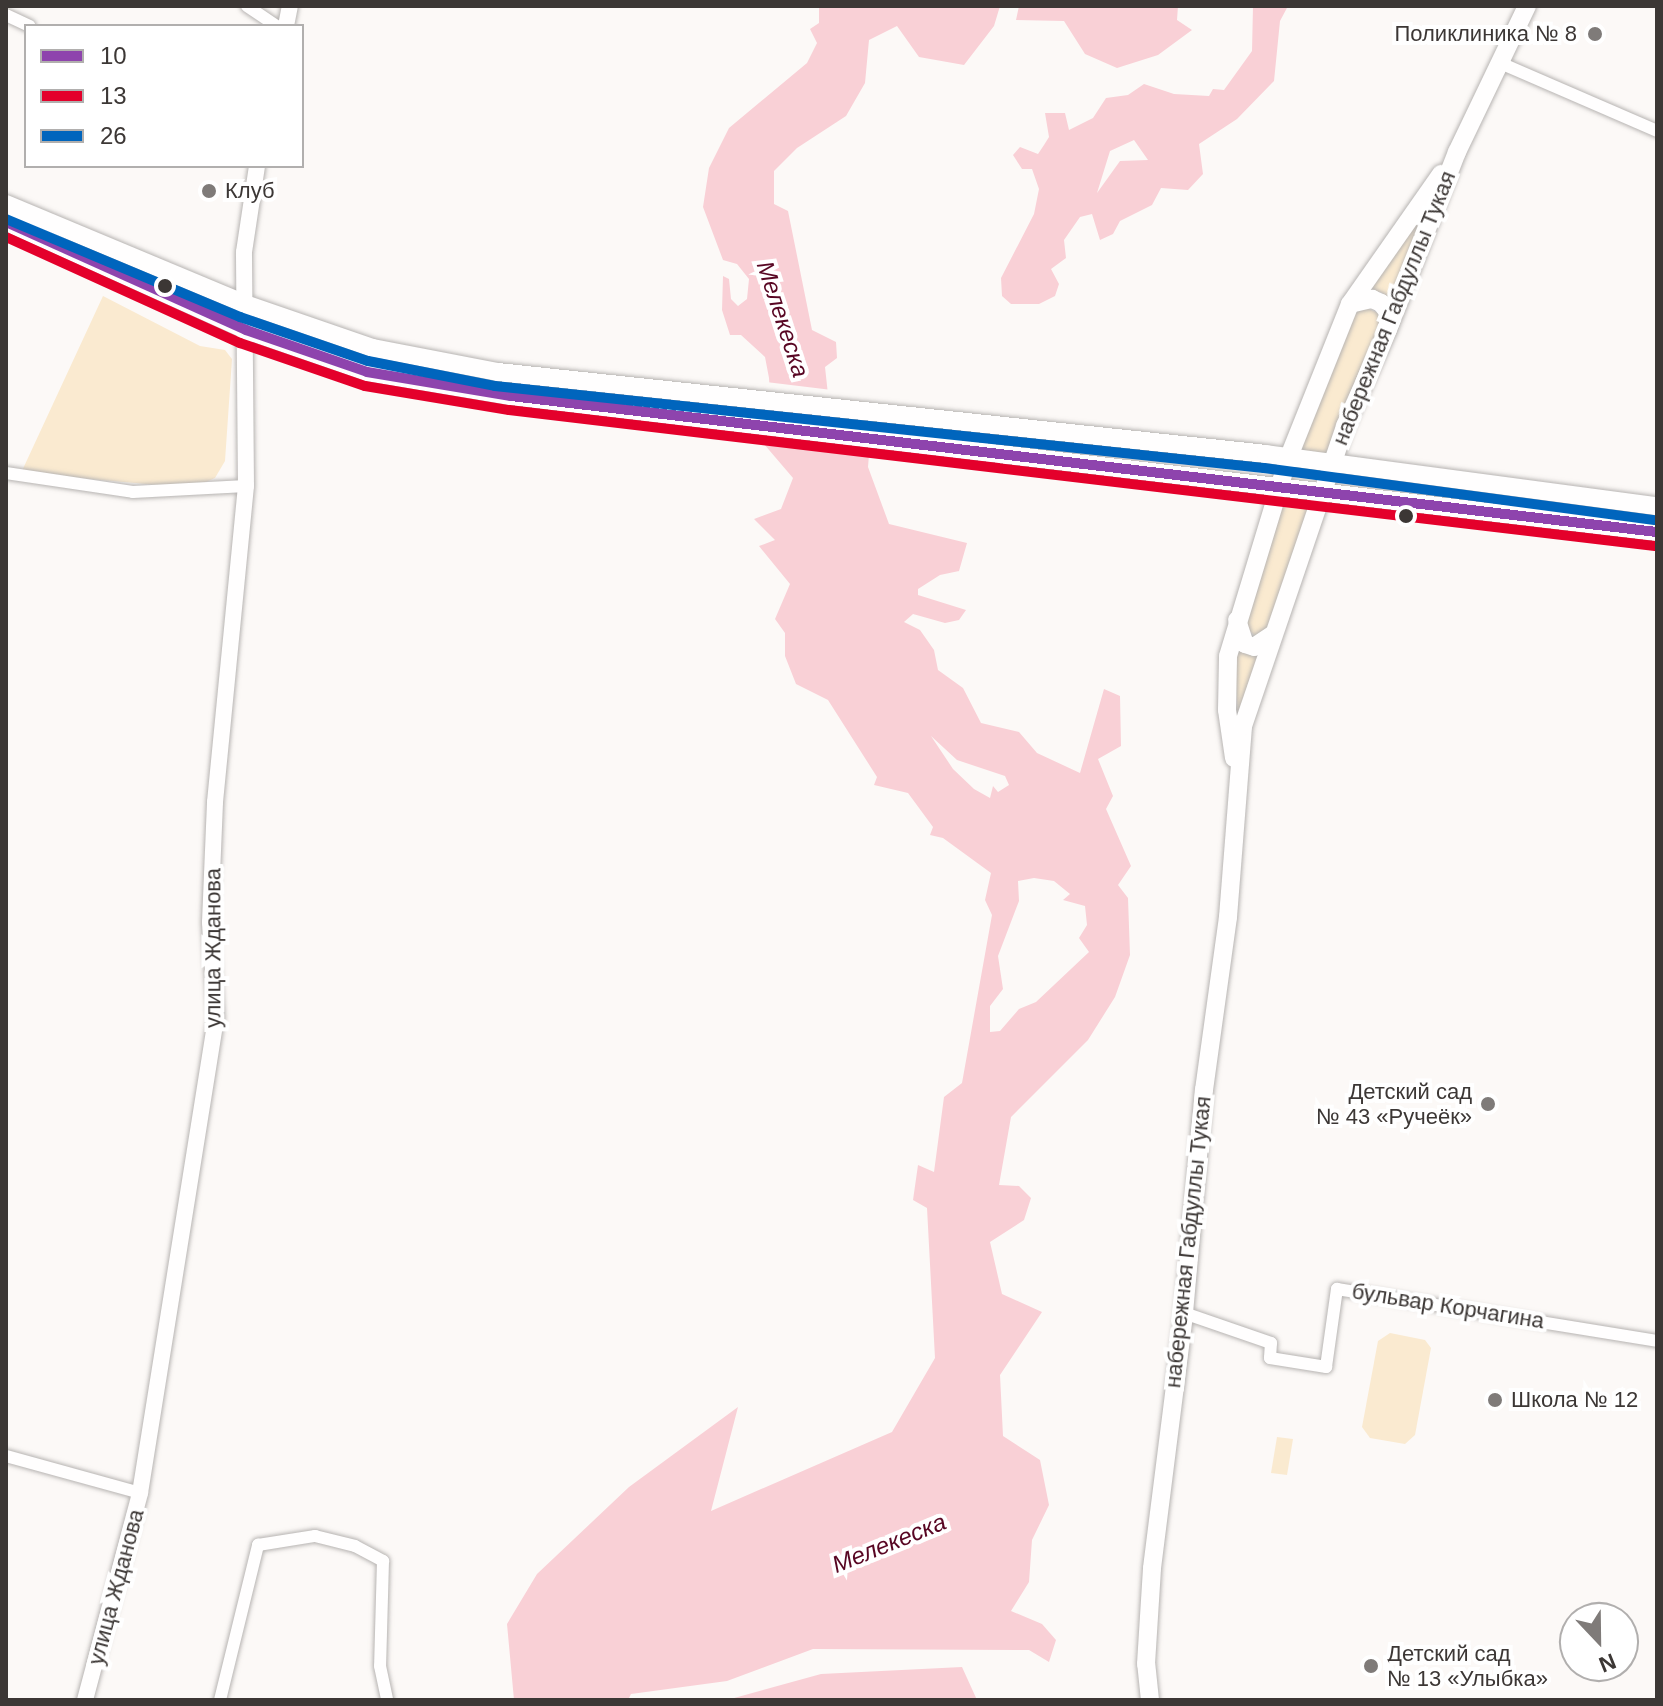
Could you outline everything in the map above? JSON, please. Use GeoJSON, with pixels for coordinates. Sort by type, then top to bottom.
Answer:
{"type":"FeatureCollection","features":[{"type":"Feature","properties":{"kind":"main road","name":"набережная Габдуллы Тукая"},"geometry":{"type":"LineString","coordinates":[[1150,1700],[1146,1664],[1152,1568],[1184,1313],[1243,726],[1330,464],[1388,329],[1457,152],[1527,6]]}},
{"type":"Feature","properties":{"kind":"main road","name":"набережная Габдуллы Тукая"},"geometry":{"type":"LineString","coordinates":[[1238,785],[1226,674],[1236,618],[1288,459],[1350,304],[1457,152]]}},
{"type":"Feature","properties":{"kind":"main road"},"geometry":{"type":"LineString","coordinates":[[6,204],[245,304],[373,348],[498,372],[1266,454],[1657,506]]}},
{"type":"Feature","properties":{"kind":"main road"},"geometry":{"type":"LineString","coordinates":[[6,222],[246,330],[367,372],[511,396],[911,440],[1657,532]]}},
{"type":"Feature","properties":{"kind":"main road"},"geometry":{"type":"LineString","coordinates":[[1350,304],[1372,299],[1381,303],[1388,312],[1388,329]]}},
{"type":"Feature","properties":{"kind":"main road"},"geometry":{"type":"LineString","coordinates":[[1236,618],[1245,644],[1261,645],[1273,634]]}},
{"type":"Feature","properties":{"kind":"street"},"geometry":{"type":"LineString","coordinates":[[247,6],[274,24]]}},
{"type":"Feature","properties":{"kind":"street"},"geometry":{"type":"LineString","coordinates":[[6,15],[26,24]]}},
{"type":"Feature","properties":{"kind":"street"},"geometry":{"type":"LineString","coordinates":[[1500,63],[1657,131]]}},
{"type":"Feature","properties":{"kind":"street","name":"улица Жданова"},"geometry":{"type":"LineString","coordinates":[[85,1700],[140,1493],[216,1018],[210,922],[215,802],[246,486],[244,252],[257,168]]}},
{"type":"Feature","properties":{"kind":"street"},"geometry":{"type":"LineString","coordinates":[[6,473],[133,492],[246,486]]}},
{"type":"Feature","properties":{"kind":"street","name":"бульвар Корчагина"},"geometry":{"type":"LineString","coordinates":[[1184,1313],[1271,1343],[1270,1358],[1326,1367],[1337,1289],[1657,1341]]}},
{"type":"Feature","properties":{"kind":"street"},"geometry":{"type":"LineString","coordinates":[[6,1456],[140,1493]]}},
{"type":"Feature","properties":{"kind":"street"},"geometry":{"type":"LineString","coordinates":[[220,1700],[258,1545],[315,1536],[355,1546],[383,1561],[380,1666],[387,1700]]}},
{"type":"Feature","properties":{"kind":"shaded area"},"geometry":{"type":"Polygon","coordinates":[[[1418,221],[1423,225],[1391,301],[1381,292],[1366,291],[1418,221]]]}},
{"type":"Feature","properties":{"kind":"shaded area"},"geometry":{"type":"Polygon","coordinates":[[[103,296],[200,346],[225,350],[232,359],[225,461],[215,478],[192,488],[21,473],[103,296]]]}},
{"type":"Feature","properties":{"kind":"shaded area"},"geometry":{"type":"Polygon","coordinates":[[[1366,308],[1378,313],[1379,325],[1326,455],[1300,453],[1355,311],[1366,308]]]}},
{"type":"Feature","properties":{"kind":"shaded area"},"geometry":{"type":"Polygon","coordinates":[[[913,425],[1280,465],[1276,473],[912,430],[913,425]]]}},
{"type":"Feature","properties":{"kind":"shaded area"},"geometry":{"type":"Polygon","coordinates":[[[1336,473],[1657,512],[1657,522],[1333,481],[1336,473]]]}},
{"type":"Feature","properties":{"kind":"shaded area"},"geometry":{"type":"Polygon","coordinates":[[[1286,489],[1313,494],[1267,631],[1256,637],[1245,626],[1286,489]]]}},
{"type":"Feature","properties":{"kind":"shaded area"},"geometry":{"type":"Polygon","coordinates":[[[1239,645],[1262,650],[1239,727],[1234,658],[1239,645]]]}},
{"type":"Feature","properties":{"kind":"shaded area"},"geometry":{"type":"Polygon","coordinates":[[[1390,1333],[1425,1340],[1431,1348],[1415,1435],[1405,1444],[1370,1438],[1362,1427],[1378,1341],[1390,1333]]]}},
{"type":"Feature","properties":{"kind":"shaded area"},"geometry":{"type":"Polygon","coordinates":[[[1277,1437],[1293,1439],[1287,1475],[1271,1473],[1277,1437]]]}},
{"type":"Feature","properties":{"kind":"water","name":"Мелекеска"},"geometry":{"type":"Polygon","coordinates":[[[819,6],[1000,6],[994,26],[964,65],[919,57],[897,26],[869,40],[865,83],[846,116],[797,148],[774,171],[774,204],[788,211],[812,330],[836,342],[837,358],[825,367],[832,431],[871,431],[868,467],[889,524],[967,543],[959,571],[940,575],[918,589],[918,595],[966,610],[959,620],[945,623],[913,614],[904,622],[920,630],[934,650],[938,670],[963,688],[981,723],[1019,732],[1037,753],[1080,773],[1104,689],[1120,696],[1121,746],[1098,759],[1113,796],[1106,809],[1131,866],[1118,885],[1128,898],[1130,955],[1115,997],[1088,1040],[1011,1117],[999,1185],[1019,1186],[1031,1198],[1024,1220],[990,1242],[1002,1294],[1042,1312],[1000,1375],[1003,1436],[1040,1460],[1049,1505],[1032,1540],[1029,1582],[1011,1611],[1042,1624],[1056,1640],[1049,1662],[1029,1650],[813,1649],[727,1681],[631,1694],[628,1700],[514,1700],[507,1624],[537,1574],[629,1487],[738,1407],[711,1511],[892,1432],[935,1358],[927,1208],[913,1200],[918,1165],[934,1172],[944,1097],[962,1083],[992,915],[985,900],[991,873],[943,838],[930,835],[933,827],[908,793],[874,785],[877,777],[828,700],[796,684],[785,656],[785,633],[775,619],[790,584],[759,546],[775,540],[754,519],[781,509],[793,478],[745,422],[771,409],[765,357],[741,335],[730,335],[722,310],[723,276],[729,279],[731,299],[738,306],[747,299],[749,279],[737,264],[723,260],[703,207],[709,168],[729,128],[807,63],[817,43],[810,29],[819,23],[819,6]],[[931,736],[953,769],[974,789],[990,798],[993,786],[998,792],[1009,785],[1005,776],[957,760],[931,736]],[[1034,878],[1018,881],[1019,901],[998,956],[1003,989],[990,1006],[990,1032],[1000,1031],[1019,1009],[1036,1002],[1089,952],[1079,938],[1087,925],[1085,906],[1063,900],[1070,894],[1054,881],[1034,878]]]}},
{"type":"Feature","properties":{"kind":"water"},"geometry":{"type":"Polygon","coordinates":[[[1019,6],[1178,6],[1177,20],[1192,30],[1158,55],[1117,68],[1085,54],[1064,21],[1016,20],[1019,6]]]}},
{"type":"Feature","properties":{"kind":"water"},"geometry":{"type":"Polygon","coordinates":[[[1253,6],[1288,6],[1280,21],[1274,81],[1237,119],[1199,144],[1203,174],[1188,190],[1161,188],[1152,205],[1120,221],[1113,234],[1100,240],[1092,214],[1080,217],[1064,240],[1066,258],[1051,269],[1059,284],[1055,296],[1039,304],[1011,304],[1002,296],[1001,278],[1034,214],[1039,189],[1032,169],[1022,169],[1013,155],[1020,147],[1038,154],[1049,137],[1045,113],[1065,113],[1069,130],[1093,118],[1106,98],[1128,95],[1144,84],[1174,94],[1209,96],[1213,89],[1224,90],[1252,51],[1253,6]],[[1134,140],[1110,151],[1097,193],[1120,161],[1148,160],[1134,140]]]}},
{"type":"Feature","properties":{"kind":"water"},"geometry":{"type":"Polygon","coordinates":[[[962,1667],[977,1700],[727,1700],[821,1674],[962,1667]]]}},
{"type":"Feature","properties":{"kind":"pier"},"geometry":{"type":"Polygon","coordinates":[[[766,382],[832,390],[835,416],[767,406],[766,382]]]}},
{"type":"Feature","properties":{"kind":"pier"},"geometry":{"type":"Polygon","coordinates":[[[754,413],[835,421],[836,427],[872,427],[874,451],[754,439],[742,424],[754,413]]]}},
{"type":"Feature","properties":{"kind":"transit line","name":"26"},"geometry":{"type":"LineString","coordinates":[[6,219],[240,317],[368,361],[495,386],[1264,468],[1655,520]]}},
{"type":"Feature","properties":{"kind":"transit line","name":"10"},"geometry":{"type":"LineString","coordinates":[[6,222],[246,330],[367,372],[511,396],[1657,532]]}},
{"type":"Feature","properties":{"kind":"transit line","name":"13"},"geometry":{"type":"LineString","coordinates":[[6,237],[240,343],[365,386],[509,410],[1655,546]]}},
{"type":"Feature","properties":{"kind":"place","name":"Поликлиника № 8"},"geometry":{"type":"Point","coordinates":[1595,34]}},
{"type":"Feature","properties":{"kind":"place","name":"Клуб"},"geometry":{"type":"Point","coordinates":[209,191]}},
{"type":"Feature","properties":{"kind":"place","name":"Детский сад № 43 «Ручеёк»"},"geometry":{"type":"Point","coordinates":[1488,1104]}},
{"type":"Feature","properties":{"kind":"place","name":"Школа № 12"},"geometry":{"type":"Point","coordinates":[1495,1400]}},
{"type":"Feature","properties":{"kind":"place","name":"Детский сад № 13 «Улыбка»"},"geometry":{"type":"Point","coordinates":[1371,1666]}}]}
